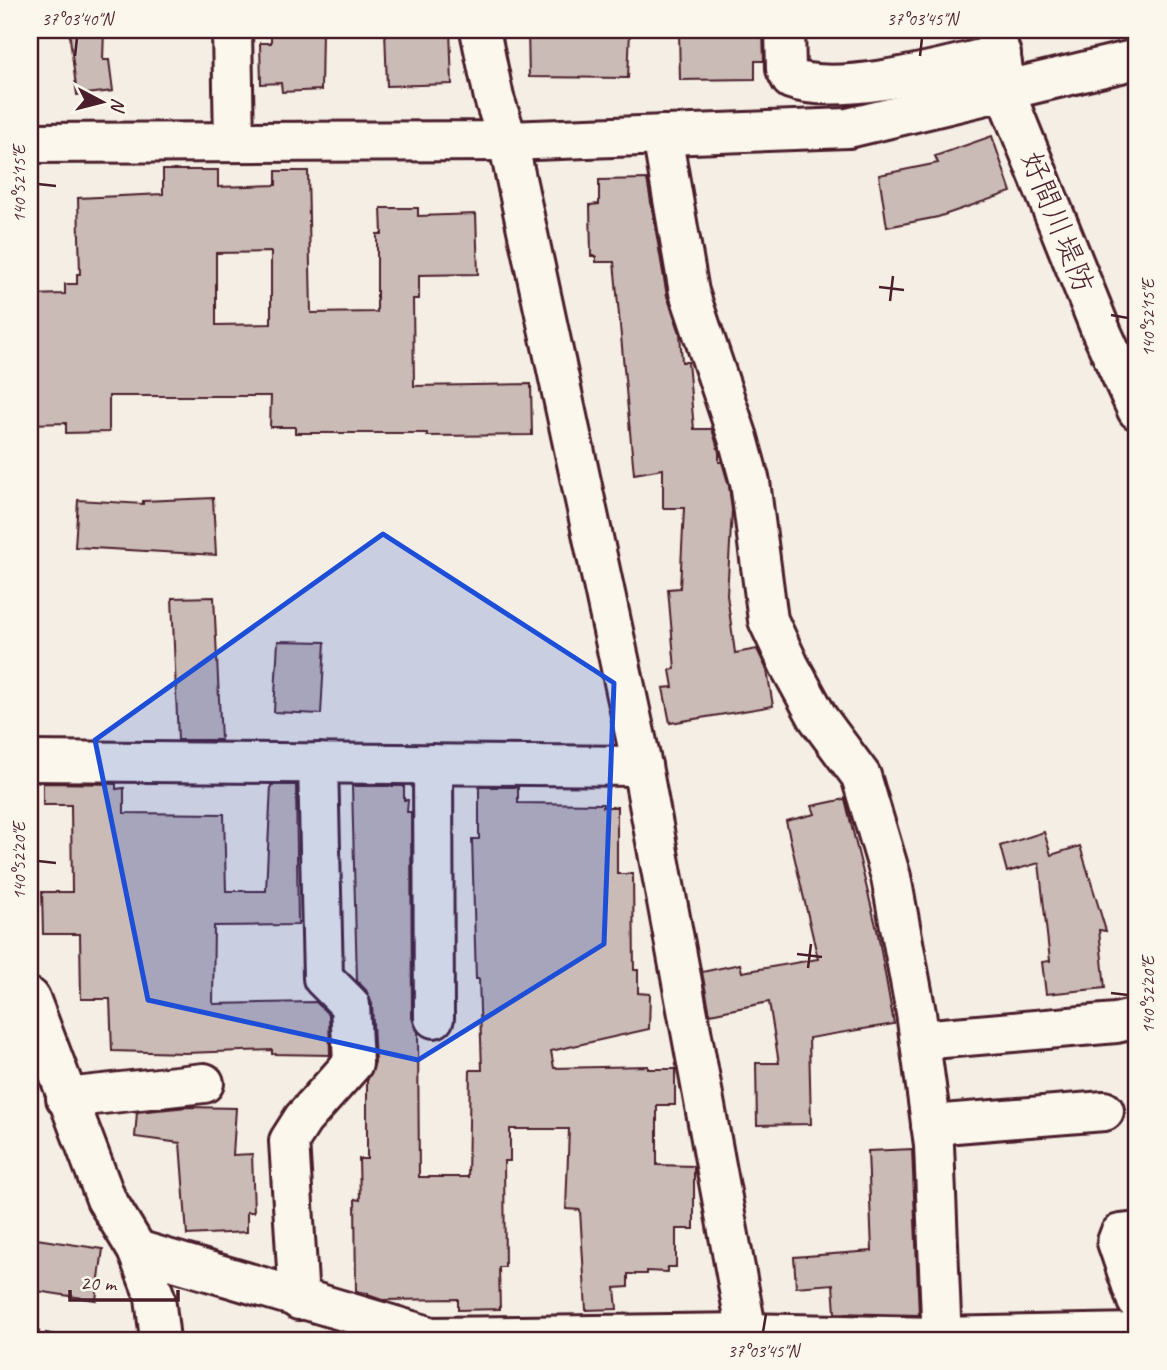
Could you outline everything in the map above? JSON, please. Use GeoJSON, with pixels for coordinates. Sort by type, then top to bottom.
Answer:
{"type":"FeatureCollection","features":[{"type":"Feature","properties":{"kind":"street"},"geometry":{"type":"LineString","coordinates":[[232,30],[234,142]]}},
{"type":"Feature","properties":{"kind":"street"},"geometry":{"type":"LineString","coordinates":[[480,30],[494,98],[508,141],[642,766],[747,1333]]}},
{"type":"Feature","properties":{"kind":"street"},"geometry":{"type":"LineString","coordinates":[[785,30],[786,69],[791,79],[806,85],[898,78],[998,42]]}},
{"type":"Feature","properties":{"kind":"street","name":"好間川堤防"},"geometry":{"type":"LineString","coordinates":[[998,42],[1005,92],[1102,333],[1137,410]]}},
{"type":"Feature","properties":{"kind":"street"},"geometry":{"type":"LineString","coordinates":[[30,143],[508,141],[848,128],[1137,59]]}},
{"type":"Feature","properties":{"kind":"street"},"geometry":{"type":"LineString","coordinates":[[662,135],[689,292],[750,482],[768,620],[818,718],[861,776],[891,877],[920,1040],[931,1125],[941,1318],[937,1339]]}},
{"type":"Feature","properties":{"kind":"street"},"geometry":{"type":"LineString","coordinates":[[30,761],[642,766]]}},
{"type":"Feature","properties":{"kind":"street"},"geometry":{"type":"LineString","coordinates":[[299,1300],[289,1141],[303,1119],[353,1063],[349,1005],[323,978],[318,762]]}},
{"type":"Feature","properties":{"kind":"street"},"geometry":{"type":"LineString","coordinates":[[433,764],[434,1018]]}},
{"type":"Feature","properties":{"kind":"street"},"geometry":{"type":"LineString","coordinates":[[30,998],[106,1199],[137,1250],[155,1297],[160,1340]]}},
{"type":"Feature","properties":{"kind":"street"},"geometry":{"type":"LineString","coordinates":[[920,1040],[1116,1023],[1137,1018]]}},
{"type":"Feature","properties":{"kind":"street"},"geometry":{"type":"LineString","coordinates":[[66,1098],[204,1083]]}},
{"type":"Feature","properties":{"kind":"street"},"geometry":{"type":"LineString","coordinates":[[931,1125],[1104,1111]]}},
{"type":"Feature","properties":{"kind":"street"},"geometry":{"type":"LineString","coordinates":[[1137,1232],[1120,1234],[1117,1242],[1137,1301]]}},
{"type":"Feature","properties":{"kind":"street"},"geometry":{"type":"LineString","coordinates":[[137,1250],[299,1300],[432,1337],[747,1333],[937,1339],[1137,1333]]}},
{"type":"Feature","properties":{"kind":"highlighted area"},"geometry":{"type":"Polygon","coordinates":[[[383,534],[614,683],[604,944],[418,1060],[148,1000],[95,740],[383,534]]]}},
{"type":"Feature","properties":{"kind":"building"},"geometry":{"type":"Polygon","coordinates":[[[69,30],[104,30],[103,60],[109,60],[113,91],[77,95],[69,30]]]}},
{"type":"Feature","properties":{"kind":"building"},"geometry":{"type":"Polygon","coordinates":[[[271,30],[322,30],[321,90],[282,92],[281,83],[261,84],[260,43],[271,43],[271,30]]]}},
{"type":"Feature","properties":{"kind":"building"},"geometry":{"type":"Polygon","coordinates":[[[385,30],[450,30],[452,84],[387,86],[385,30]]]}},
{"type":"Feature","properties":{"kind":"building"},"geometry":{"type":"Polygon","coordinates":[[[528,30],[630,30],[628,78],[529,77],[528,30]]]}},
{"type":"Feature","properties":{"kind":"building"},"geometry":{"type":"Polygon","coordinates":[[[679,30],[761,30],[764,61],[755,61],[755,79],[680,80],[679,30]]]}},
{"type":"Feature","properties":{"kind":"building"},"geometry":{"type":"Polygon","coordinates":[[[992,136],[1011,192],[938,217],[887,227],[879,175],[938,163],[935,156],[992,136]]]}},
{"type":"Feature","properties":{"kind":"building"},"geometry":{"type":"Polygon","coordinates":[[[163,170],[218,170],[218,187],[276,185],[276,171],[308,171],[311,313],[377,312],[377,234],[382,234],[381,208],[418,208],[418,216],[476,214],[478,274],[419,275],[419,299],[413,299],[414,386],[531,384],[532,435],[295,433],[295,427],[270,427],[271,396],[109,396],[109,432],[66,433],[66,423],[30,424],[30,295],[65,294],[65,284],[77,284],[77,274],[80,274],[78,198],[163,194],[163,170]],[[271,252],[216,253],[216,325],[271,324],[271,252]]]}},
{"type":"Feature","properties":{"kind":"building"},"geometry":{"type":"Polygon","coordinates":[[[647,179],[667,296],[680,333],[682,362],[688,362],[694,429],[712,429],[719,462],[722,462],[729,486],[732,510],[727,595],[735,653],[757,649],[767,670],[773,706],[670,723],[663,688],[673,687],[670,670],[675,669],[668,589],[680,588],[684,508],[663,508],[663,469],[634,474],[614,262],[596,262],[596,256],[591,256],[590,205],[599,204],[599,180],[647,179]]]}},
{"type":"Feature","properties":{"kind":"building"},"geometry":{"type":"Polygon","coordinates":[[[213,498],[216,555],[75,547],[78,500],[143,504],[143,501],[213,498]]]}},
{"type":"Feature","properties":{"kind":"building"},"geometry":{"type":"Polygon","coordinates":[[[214,597],[221,740],[178,740],[172,598],[214,597]]]}},
{"type":"Feature","properties":{"kind":"building"},"geometry":{"type":"Polygon","coordinates":[[[278,641],[325,642],[321,714],[274,712],[278,641]]]}},
{"type":"Feature","properties":{"kind":"building"},"geometry":{"type":"Polygon","coordinates":[[[43,783],[116,784],[116,789],[124,788],[124,813],[224,814],[226,891],[266,891],[271,785],[296,785],[298,925],[214,926],[213,1004],[316,1002],[329,1015],[330,1055],[272,1054],[272,1050],[185,1053],[112,1051],[110,999],[81,999],[80,934],[43,934],[42,892],[72,892],[71,805],[43,805],[43,783]]]}},
{"type":"Feature","properties":{"kind":"building"},"geometry":{"type":"Polygon","coordinates":[[[352,786],[404,786],[404,800],[408,800],[407,812],[411,812],[412,1018],[418,1032],[419,1177],[468,1177],[470,1070],[482,1070],[472,839],[479,839],[479,787],[518,787],[518,803],[603,804],[603,807],[617,807],[617,874],[633,874],[634,970],[638,970],[638,993],[650,994],[649,1029],[551,1051],[554,1068],[648,1066],[648,1069],[675,1069],[675,1105],[657,1105],[657,1165],[694,1166],[694,1229],[676,1229],[676,1267],[668,1267],[667,1272],[628,1274],[628,1287],[615,1288],[617,1309],[586,1310],[580,1210],[566,1209],[569,1129],[510,1129],[510,1161],[504,1161],[505,1267],[499,1267],[500,1309],[458,1310],[458,1299],[382,1300],[368,1293],[356,1292],[355,1199],[360,1200],[359,1159],[367,1159],[367,1081],[375,1062],[372,1004],[366,990],[357,981],[352,786]]]}},
{"type":"Feature","properties":{"kind":"building"},"geometry":{"type":"Polygon","coordinates":[[[845,799],[878,934],[894,1024],[809,1038],[811,1124],[757,1125],[756,1063],[779,1063],[769,1002],[710,1014],[702,972],[740,964],[742,972],[818,959],[786,821],[815,814],[812,806],[845,799]]]}},
{"type":"Feature","properties":{"kind":"building"},"geometry":{"type":"Polygon","coordinates":[[[1044,832],[1051,855],[1080,846],[1106,931],[1099,930],[1105,988],[1046,994],[1042,962],[1050,961],[1039,863],[1007,872],[1000,846],[1044,832]]]}},
{"type":"Feature","properties":{"kind":"building"},"geometry":{"type":"Polygon","coordinates":[[[188,1107],[236,1108],[233,1155],[252,1154],[254,1212],[247,1212],[247,1232],[187,1235],[180,1143],[135,1137],[137,1112],[188,1107]]]}},
{"type":"Feature","properties":{"kind":"building"},"geometry":{"type":"Polygon","coordinates":[[[912,1149],[919,1315],[835,1313],[833,1284],[796,1287],[794,1257],[872,1251],[868,1151],[912,1149]]]}},
{"type":"Feature","properties":{"kind":"building"},"geometry":{"type":"Polygon","coordinates":[[[30,1238],[103,1249],[96,1300],[30,1290],[30,1238]]]}},
{"type":"Feature","properties":{"kind":"railway"},"geometry":{"type":"LineString","coordinates":[[30,1331],[72,1340]]}}]}
